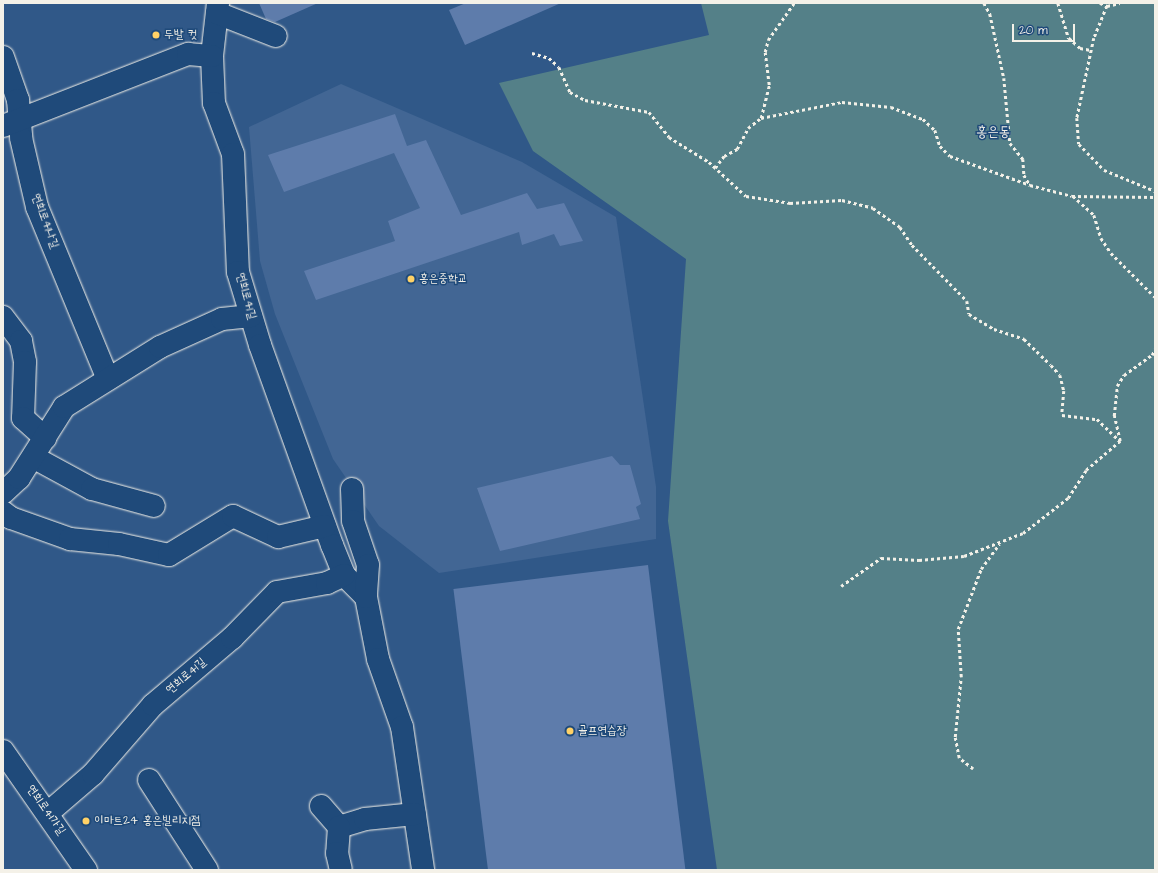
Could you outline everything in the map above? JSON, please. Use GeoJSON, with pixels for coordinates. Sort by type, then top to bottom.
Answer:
{"type":"FeatureCollection","features":[{"type":"Feature","properties":{"kind":"street"},"geometry":{"type":"LineString","coordinates":[[218,8],[276,36]]}},
{"type":"Feature","properties":{"kind":"street","name":"연희로41길"},"geometry":{"type":"LineString","coordinates":[[218,8],[212,56],[214,103],[233,154],[238,272],[251,316],[325,526],[344,575],[366,597]]}},
{"type":"Feature","properties":{"kind":"street"},"geometry":{"type":"LineString","coordinates":[[10,122],[188,54],[212,56]]}},
{"type":"Feature","properties":{"kind":"street","name":"연희로41나길"},"geometry":{"type":"LineString","coordinates":[[3,57],[18,100],[10,122],[37,207],[108,379]]}},
{"type":"Feature","properties":{"kind":"street"},"geometry":{"type":"LineString","coordinates":[[3,493],[33,457],[64,407],[160,347],[222,319],[251,316]]}},
{"type":"Feature","properties":{"kind":"street"},"geometry":{"type":"LineString","coordinates":[[3,317],[21,341],[25,362],[24,418],[45,438]]}},
{"type":"Feature","properties":{"kind":"street"},"geometry":{"type":"LineString","coordinates":[[33,457],[92,489],[154,506]]}},
{"type":"Feature","properties":{"kind":"street"},"geometry":{"type":"LineString","coordinates":[[352,489],[353,521],[368,565],[366,597],[378,659],[402,727],[423,870]]}},
{"type":"Feature","properties":{"kind":"street"},"geometry":{"type":"LineString","coordinates":[[3,512],[11,518],[70,539],[119,544],[169,555],[233,516],[278,536],[325,526]]}},
{"type":"Feature","properties":{"kind":"street","name":"연희로41길"},"geometry":{"type":"LineString","coordinates":[[49,812],[93,774],[153,705],[232,638],[278,592],[326,583],[344,575]]}},
{"type":"Feature","properties":{"kind":"street","name":"연희로41가길"},"geometry":{"type":"LineString","coordinates":[[3,751],[49,812],[86,870]]}},
{"type":"Feature","properties":{"kind":"street"},"geometry":{"type":"LineString","coordinates":[[149,780],[207,870]]}},
{"type":"Feature","properties":{"kind":"street"},"geometry":{"type":"LineString","coordinates":[[321,806],[339,826],[337,853],[341,870]]}},
{"type":"Feature","properties":{"kind":"street"},"geometry":{"type":"LineString","coordinates":[[339,826],[365,819],[415,814]]}},
{"type":"Feature","properties":{"kind":"path"},"geometry":{"type":"LineString","coordinates":[[761,118],[769,85],[765,52],[768,40],[794,3]]}},
{"type":"Feature","properties":{"kind":"path"},"geometry":{"type":"LineString","coordinates":[[984,3],[990,14],[1004,78],[1010,143],[1023,158],[1024,175],[1030,185]]}},
{"type":"Feature","properties":{"kind":"path"},"geometry":{"type":"LineString","coordinates":[[1059,3],[1069,38],[1080,48],[1091,50]]}},
{"type":"Feature","properties":{"kind":"path"},"geometry":{"type":"LineString","coordinates":[[1100,3],[1107,6],[1120,3]]}},
{"type":"Feature","properties":{"kind":"path"},"geometry":{"type":"LineString","coordinates":[[1107,6],[1091,50],[1077,118],[1079,144],[1104,170],[1155,191]]}},
{"type":"Feature","properties":{"kind":"path"},"geometry":{"type":"LineString","coordinates":[[532,53],[549,58],[560,67],[570,92],[585,100],[649,112],[669,137],[714,168],[746,196],[790,203],[842,200],[874,208],[900,226],[912,245],[967,301],[969,314],[994,329],[1024,339],[1051,365],[1060,375],[1064,391],[1062,415],[1097,419],[1120,441]]}},
{"type":"Feature","properties":{"kind":"path"},"geometry":{"type":"LineString","coordinates":[[714,168],[724,156],[737,149],[748,128],[761,118],[842,102],[891,107],[922,119],[935,130],[940,146],[950,156],[1030,185],[1072,196],[1155,197]]}},
{"type":"Feature","properties":{"kind":"path"},"geometry":{"type":"LineString","coordinates":[[1072,196],[1094,215],[1101,238],[1111,253],[1155,297]]}},
{"type":"Feature","properties":{"kind":"path"},"geometry":{"type":"LineString","coordinates":[[1120,441],[1114,416],[1117,386],[1124,375],[1152,356],[1155,349]]}},
{"type":"Feature","properties":{"kind":"path"},"geometry":{"type":"LineString","coordinates":[[841,586],[881,558],[919,560],[964,556],[1000,544],[1023,533],[1068,498],[1086,470],[1120,441]]}},
{"type":"Feature","properties":{"kind":"path"},"geometry":{"type":"LineString","coordinates":[[973,769],[959,758],[955,737],[961,670],[958,629],[981,569],[1000,544]]}},
{"type":"Feature","properties":{"kind":"shaded area"},"geometry":{"type":"Polygon","coordinates":[[[341,84],[522,162],[616,217],[656,487],[656,539],[439,573],[379,526],[333,459],[275,314],[260,261],[249,127],[341,84]]]}},
{"type":"Feature","properties":{"kind":"green space"},"geometry":{"type":"Polygon","coordinates":[[[701,3],[1155,3],[1155,870],[717,870],[668,521],[686,259],[533,151],[499,83],[709,35],[701,3]]]}},
{"type":"Feature","properties":{"kind":"building"},"geometry":{"type":"Polygon","coordinates":[[[259,3],[318,3],[275,22],[266,19],[259,3]]]}},
{"type":"Feature","properties":{"kind":"building"},"geometry":{"type":"Polygon","coordinates":[[[466,3],[561,3],[465,45],[449,10],[466,3]]]}},
{"type":"Feature","properties":{"kind":"building"},"geometry":{"type":"Polygon","coordinates":[[[395,114],[407,146],[426,140],[461,215],[527,193],[537,209],[564,203],[583,241],[560,246],[554,234],[522,245],[519,232],[316,300],[304,271],[395,241],[388,221],[420,208],[394,153],[284,192],[268,155],[395,114]]]}},
{"type":"Feature","properties":{"kind":"building"},"geometry":{"type":"Polygon","coordinates":[[[612,456],[620,465],[630,465],[641,504],[636,507],[640,519],[500,551],[477,488],[612,456]]]}},
{"type":"Feature","properties":{"kind":"building","name":"골프연습장"},"geometry":{"type":"Polygon","coordinates":[[[648,565],[685,870],[488,870],[453,589],[648,565]]]}},
{"type":"Feature","properties":{"kind":"place","name":"두발 컷"},"geometry":{"type":"Point","coordinates":[156,35]}},
{"type":"Feature","properties":{"kind":"place","name":"홍은중학교"},"geometry":{"type":"Point","coordinates":[411,279]}},
{"type":"Feature","properties":{"kind":"place","name":"골프연습장"},"geometry":{"type":"Point","coordinates":[570,731]}},
{"type":"Feature","properties":{"kind":"place","name":"이마트24 홍은빌리지점"},"geometry":{"type":"Point","coordinates":[86,821]}},
{"type":"Feature","properties":{"kind":"district","name":"홍은동"},"geometry":{"type":"Point","coordinates":[993,132]}}]}
